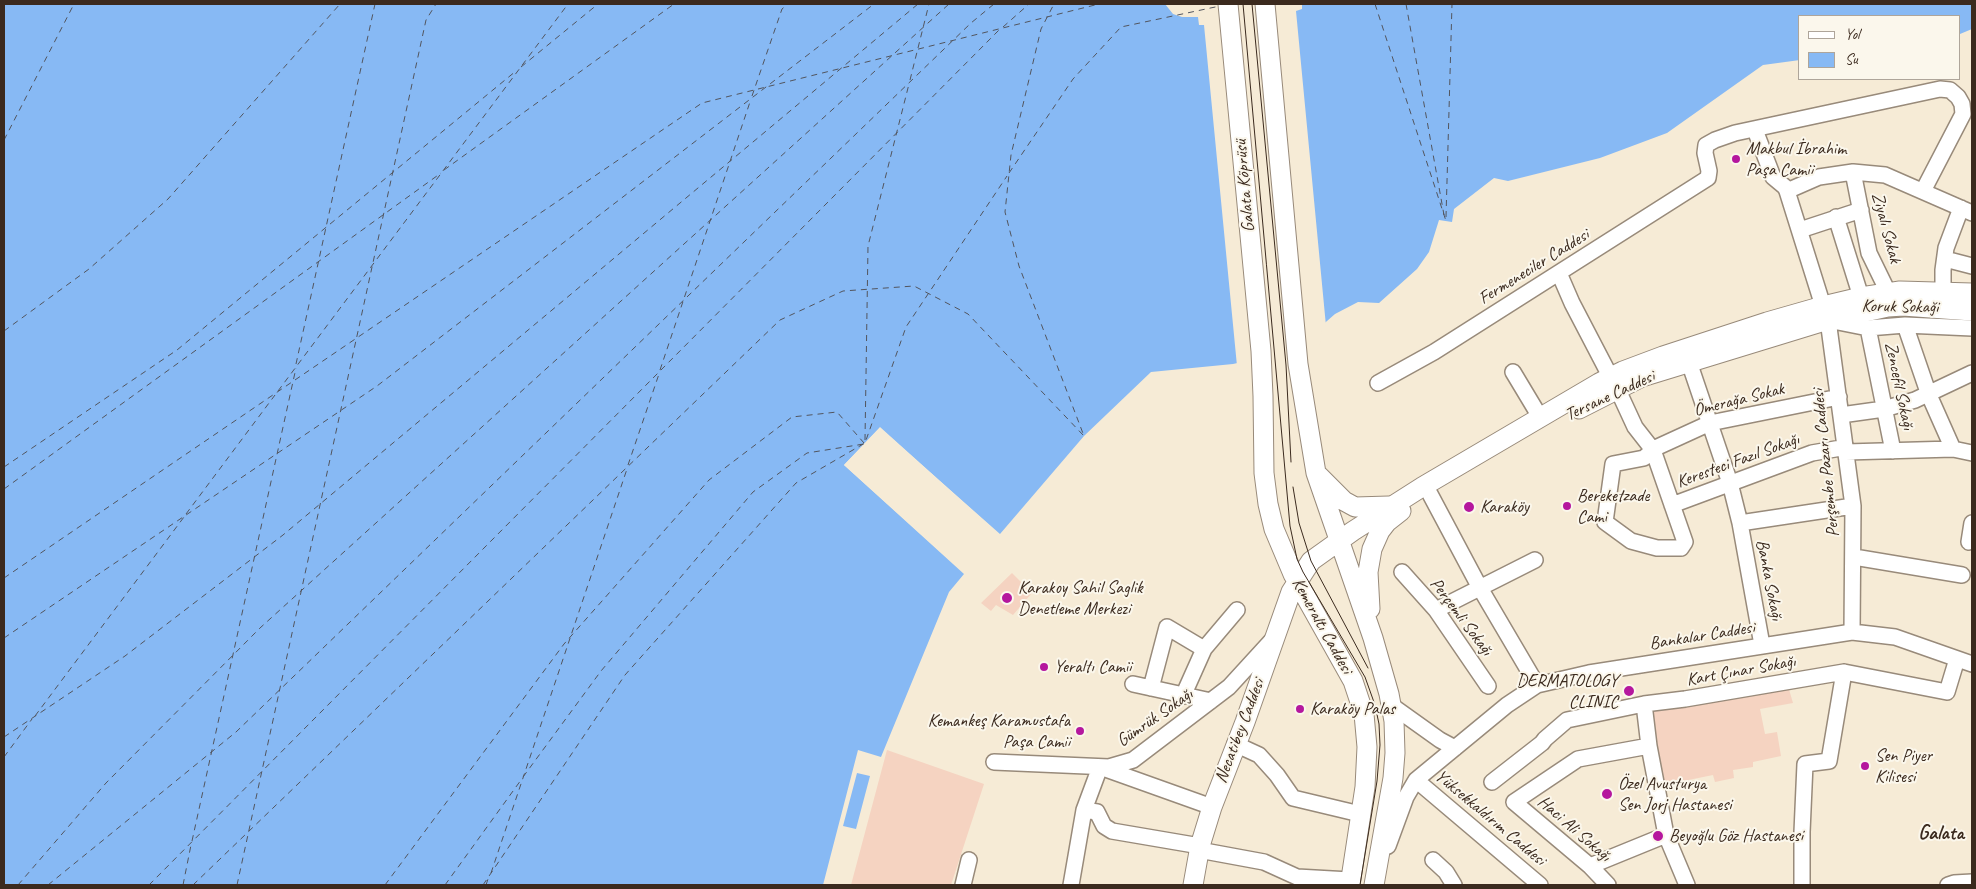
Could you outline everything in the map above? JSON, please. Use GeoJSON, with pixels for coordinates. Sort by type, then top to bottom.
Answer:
{"type":"FeatureCollection","features":[{"type":"Feature","properties":{"kind":"main road","name":"Galata Köprüsü"},"geometry":{"type":"LineString","coordinates":[[1228,4],[1261,368]]}},
{"type":"Feature","properties":{"kind":"main road","name":"Galata Köprüsü"},"geometry":{"type":"LineString","coordinates":[[1265,4],[1298,364]]}},
{"type":"Feature","properties":{"kind":"main road","name":"Tersane Caddesi"},"geometry":{"type":"LineString","coordinates":[[1373,638],[1368,572],[1372,549],[1380,531],[1387,522],[1397,513],[1614,382],[1642,377],[1689,362],[1826,313],[1861,297],[1888,292],[1943,291],[1972,293]]}},
{"type":"Feature","properties":{"kind":"main road"},"geometry":{"type":"LineString","coordinates":[[1943,291],[1952,308]]}},
{"type":"Feature","properties":{"kind":"main road","name":"Tersane Caddesi"},"geometry":{"type":"LineString","coordinates":[[1297,580],[1311,561],[1338,541],[1393,506],[1540,417],[1614,382],[1663,356],[1826,313],[1888,307],[1952,308],[1972,311]]}},
{"type":"Feature","properties":{"kind":"main road","name":"Kemeraltı Caddesi"},"geometry":{"type":"LineString","coordinates":[[1298,364],[1316,473],[1373,638],[1394,721],[1395,752],[1393,778],[1374,885]]}},
{"type":"Feature","properties":{"kind":"main road","name":"Kemeraltı Caddesi"},"geometry":{"type":"LineString","coordinates":[[1261,368],[1264,396],[1264,473],[1268,504],[1274,529],[1297,580],[1353,681],[1364,714],[1367,747],[1365,787],[1350,882]]}},
{"type":"Feature","properties":{"kind":"main road"},"geometry":{"type":"LineString","coordinates":[[1316,473],[1344,501],[1355,508],[1393,506]]}},
{"type":"Feature","properties":{"kind":"main road","name":"Necatibey Caddesi"},"geometry":{"type":"LineString","coordinates":[[1193,885],[1200,848],[1212,807],[1297,580]]}},
{"type":"Feature","properties":{"kind":"street"},"geometry":{"type":"LineString","coordinates":[[1923,192],[1968,116],[1958,97],[1950,90],[1940,89],[1756,130],[1773,177],[1787,191],[1819,177],[1853,172],[1885,175],[1923,192],[1967,211],[1949,239],[1942,276],[1943,291]]}},
{"type":"Feature","properties":{"kind":"street","name":"Fermeneciler Caddesi"},"geometry":{"type":"LineString","coordinates":[[1378,383],[1434,352],[1708,178],[1706,145],[1735,133],[1756,130]]}},
{"type":"Feature","properties":{"kind":"street","name":"Ziyalı Sokak"},"geometry":{"type":"LineString","coordinates":[[1853,172],[1869,253],[1888,292]]}},
{"type":"Feature","properties":{"kind":"street","name":"Perşembe Pazarı Caddesi"},"geometry":{"type":"LineString","coordinates":[[1787,191],[1826,313],[1839,397],[1853,506],[1852,632]]}},
{"type":"Feature","properties":{"kind":"street"},"geometry":{"type":"LineString","coordinates":[[1800,230],[1861,210]]}},
{"type":"Feature","properties":{"kind":"street"},"geometry":{"type":"LineString","coordinates":[[1836,218],[1861,297]]}},
{"type":"Feature","properties":{"kind":"street"},"geometry":{"type":"LineString","coordinates":[[1945,259],[1972,266]]}},
{"type":"Feature","properties":{"kind":"street"},"geometry":{"type":"LineString","coordinates":[[1559,273],[1572,303],[1614,382],[1635,427],[1652,450],[1672,505]]}},
{"type":"Feature","properties":{"kind":"street","name":"Koruk Sokaği"},"geometry":{"type":"LineString","coordinates":[[1826,313],[1868,328],[1905,325],[1972,328]]}},
{"type":"Feature","properties":{"kind":"street"},"geometry":{"type":"LineString","coordinates":[[1905,325],[1929,395],[1952,449]]}},
{"type":"Feature","properties":{"kind":"street","name":"Zencefil Sokağı"},"geometry":{"type":"LineString","coordinates":[[1868,328],[1893,451]]}},
{"type":"Feature","properties":{"kind":"street","name":"Banka Sokağı"},"geometry":{"type":"LineString","coordinates":[[1689,362],[1730,482],[1740,523],[1762,645]]}},
{"type":"Feature","properties":{"kind":"street"},"geometry":{"type":"LineString","coordinates":[[1513,372],[1540,417]]}},
{"type":"Feature","properties":{"kind":"street"},"geometry":{"type":"LineString","coordinates":[[1841,415],[1884,409],[1929,395],[1972,373]]}},
{"type":"Feature","properties":{"kind":"street","name":"Ömerağa Sokak"},"geometry":{"type":"LineString","coordinates":[[1672,505],[1685,542],[1681,548],[1657,548],[1631,541],[1605,522],[1613,464],[1644,458],[1652,450],[1710,423],[1839,397]]}},
{"type":"Feature","properties":{"kind":"street","name":"Keresteci Fazıl Sokağı"},"geometry":{"type":"LineString","coordinates":[[1672,505],[1812,453],[1841,448],[1846,452],[1952,449],[1972,453]]}},
{"type":"Feature","properties":{"kind":"street"},"geometry":{"type":"LineString","coordinates":[[1430,494],[1480,588],[1537,685]]}},
{"type":"Feature","properties":{"kind":"street"},"geometry":{"type":"LineString","coordinates":[[1740,523],[1853,506]]}},
{"type":"Feature","properties":{"kind":"street"},"geometry":{"type":"LineString","coordinates":[[1969,542],[1972,523]]}},
{"type":"Feature","properties":{"kind":"street"},"geometry":{"type":"LineString","coordinates":[[1854,557],[1962,575]]}},
{"type":"Feature","properties":{"kind":"street"},"geometry":{"type":"LineString","coordinates":[[1436,610],[1535,560]]}},
{"type":"Feature","properties":{"kind":"street","name":"Perçemli Sokağı"},"geometry":{"type":"LineString","coordinates":[[1402,572],[1436,610],[1488,686]]}},
{"type":"Feature","properties":{"kind":"street"},"geometry":{"type":"LineString","coordinates":[[1183,696],[1204,649],[1237,610]]}},
{"type":"Feature","properties":{"kind":"street"},"geometry":{"type":"LineString","coordinates":[[1151,688],[1167,627],[1204,649]]}},
{"type":"Feature","properties":{"kind":"street","name":"Gümrük Sokağı"},"geometry":{"type":"LineString","coordinates":[[994,762],[1109,767],[1133,760],[1229,687],[1277,632]]}},
{"type":"Feature","properties":{"kind":"street","name":"Bankalar Caddesi"},"geometry":{"type":"LineString","coordinates":[[1374,885],[1392,832],[1411,786],[1507,705],[1537,685],[1589,673],[1852,632],[1895,637],[1972,664]]}},
{"type":"Feature","properties":{"kind":"street"},"geometry":{"type":"LineString","coordinates":[[1802,885],[1804,764],[1829,761],[1844,672],[1947,692],[1957,659]]}},
{"type":"Feature","properties":{"kind":"street","name":"Kart Çınar Sokağı"},"geometry":{"type":"LineString","coordinates":[[1492,782],[1542,743],[1545,738],[1567,720],[1644,704],[1685,700],[1844,672]]}},
{"type":"Feature","properties":{"kind":"street"},"geometry":{"type":"LineString","coordinates":[[1133,684],[1183,696],[1211,700]]}},
{"type":"Feature","properties":{"kind":"street"},"geometry":{"type":"LineString","coordinates":[[1644,704],[1648,746],[1666,835],[1687,885]]}},
{"type":"Feature","properties":{"kind":"street"},"geometry":{"type":"LineString","coordinates":[[1391,705],[1440,740],[1455,748]]}},
{"type":"Feature","properties":{"kind":"street"},"geometry":{"type":"LineString","coordinates":[[1236,744],[1259,755],[1293,798],[1360,814]]}},
{"type":"Feature","properties":{"kind":"street","name":"Haci Ali Sokağı"},"geometry":{"type":"LineString","coordinates":[[1608,885],[1590,866],[1514,802],[1578,759],[1648,746]]}},
{"type":"Feature","properties":{"kind":"street"},"geometry":{"type":"LineString","coordinates":[[1071,885],[1084,810],[1100,767],[1212,807]]}},
{"type":"Feature","properties":{"kind":"street","name":"Yüksekkaldırım Caddesi"},"geometry":{"type":"LineString","coordinates":[[1416,780],[1540,885]]}},
{"type":"Feature","properties":{"kind":"street"},"geometry":{"type":"LineString","coordinates":[[1084,810],[1097,812],[1104,826],[1112,831],[1264,862],[1297,877],[1350,882]]}},
{"type":"Feature","properties":{"kind":"street"},"geometry":{"type":"LineString","coordinates":[[1590,866],[1666,835]]}},
{"type":"Feature","properties":{"kind":"street"},"geometry":{"type":"LineString","coordinates":[[963,885],[969,860]]}},
{"type":"Feature","properties":{"kind":"street"},"geometry":{"type":"LineString","coordinates":[[1434,860],[1446,872],[1454,885]]}},
{"type":"Feature","properties":{"kind":"street"},"geometry":{"type":"LineString","coordinates":[[1948,885],[1972,882]]}},
{"type":"Feature","properties":{"kind":"shaded area","name":"Karakoy Sahil Saglik Denetleme Merkezi"},"geometry":{"type":"Polygon","coordinates":[[[1012,573],[1032,593],[1013,615],[996,605],[991,611],[981,603],[1012,573]]]}},
{"type":"Feature","properties":{"kind":"shaded area"},"geometry":{"type":"Polygon","coordinates":[[[1788,686],[1793,703],[1760,709],[1765,734],[1777,732],[1781,756],[1753,762],[1753,767],[1733,770],[1734,778],[1715,782],[1713,775],[1659,786],[1648,706],[1788,686]]]}},
{"type":"Feature","properties":{"kind":"shaded area"},"geometry":{"type":"Polygon","coordinates":[[[887,750],[984,784],[951,885],[851,885],[887,750]]]}},
{"type":"Feature","properties":{"kind":"water"},"geometry":{"type":"Polygon","coordinates":[[[4,4],[1972,4],[1972,29],[1961,34],[1961,15],[1798,15],[1798,60],[1763,65],[1667,133],[1600,158],[1508,181],[1494,178],[1454,209],[1452,222],[1439,220],[1429,252],[1417,269],[1379,303],[1358,302],[1335,314],[1319,328],[1278,354],[1233,364],[1151,372],[1084,436],[1000,534],[880,428],[844,465],[964,574],[949,592],[881,757],[858,750],[823,885],[4,885],[4,4]]]}},
{"type":"Feature","properties":{"kind":"water"},"geometry":{"type":"Polygon","coordinates":[[[857,773],[870,776],[856,829],[843,826],[857,773]]]}},
{"type":"Feature","properties":{"kind":"pier"},"geometry":{"type":"Polygon","coordinates":[[[1165,4],[1302,4],[1302,9],[1296,11],[1326,326],[1322,329],[1320,344],[1237,366],[1204,25],[1199,25],[1198,17],[1182,17],[1173,14],[1165,4]]]}},
{"type":"Feature","properties":{"kind":"pier"},"geometry":{"type":"Polygon","coordinates":[[[880,427],[990,526],[989,528],[880,431],[847,465],[955,565],[844,465],[880,427]]]}},
{"type":"Feature","properties":{"kind":"ferry route"},"geometry":{"type":"LineString","coordinates":[[4,140],[74,4]]}},
{"type":"Feature","properties":{"kind":"ferry route"},"geometry":{"type":"LineString","coordinates":[[4,331],[89,269],[168,199],[340,4]]}},
{"type":"Feature","properties":{"kind":"ferry route"},"geometry":{"type":"LineString","coordinates":[[296,364],[375,4]]}},
{"type":"Feature","properties":{"kind":"ferry route"},"geometry":{"type":"LineString","coordinates":[[237,885],[426,20],[436,4]]}},
{"type":"Feature","properties":{"kind":"ferry route"},"geometry":{"type":"LineString","coordinates":[[278,391],[568,4]]}},
{"type":"Feature","properties":{"kind":"ferry route"},"geometry":{"type":"LineString","coordinates":[[521,67],[598,4]]}},
{"type":"Feature","properties":{"kind":"ferry route"},"geometry":{"type":"LineString","coordinates":[[444,170],[674,4]]}},
{"type":"Feature","properties":{"kind":"ferry route"},"geometry":{"type":"LineString","coordinates":[[752,96],[782,9],[788,4]]}},
{"type":"Feature","properties":{"kind":"ferry route"},"geometry":{"type":"LineString","coordinates":[[4,638],[377,386],[874,4]]}},
{"type":"Feature","properties":{"kind":"ferry route"},"geometry":{"type":"LineString","coordinates":[[4,737],[125,656],[283,535],[918,4]]}},
{"type":"Feature","properties":{"kind":"ferry route"},"geometry":{"type":"LineString","coordinates":[[910,80],[929,4]]}},
{"type":"Feature","properties":{"kind":"ferry route"},"geometry":{"type":"LineString","coordinates":[[18,885],[106,783],[260,628],[949,4]]}},
{"type":"Feature","properties":{"kind":"ferry route"},"geometry":{"type":"LineString","coordinates":[[48,885],[236,732],[971,23],[994,4]]}},
{"type":"Feature","properties":{"kind":"ferry route"},"geometry":{"type":"LineString","coordinates":[[1003,27],[1029,4]]}},
{"type":"Feature","properties":{"kind":"ferry route"},"geometry":{"type":"LineString","coordinates":[[193,885],[780,320],[843,291],[914,286],[968,314],[1084,436],[1019,266],[1005,212],[1011,155],[1041,29],[1054,4]]}},
{"type":"Feature","properties":{"kind":"ferry route"},"geometry":{"type":"LineString","coordinates":[[4,578],[702,103],[1099,4]]}},
{"type":"Feature","properties":{"kind":"ferry route"},"geometry":{"type":"LineString","coordinates":[[1375,4],[1446,221]]}},
{"type":"Feature","properties":{"kind":"ferry route"},"geometry":{"type":"LineString","coordinates":[[1406,4],[1444,215]]}},
{"type":"Feature","properties":{"kind":"ferry route"},"geometry":{"type":"LineString","coordinates":[[1446,217],[1452,4]]}},
{"type":"Feature","properties":{"kind":"ferry route"},"geometry":{"type":"LineString","coordinates":[[1009,173],[1073,79],[1121,27],[1220,6]]}},
{"type":"Feature","properties":{"kind":"ferry route"},"geometry":{"type":"LineString","coordinates":[[149,885],[1000,29]]}},
{"type":"Feature","properties":{"kind":"ferry route"},"geometry":{"type":"LineString","coordinates":[[4,467],[177,350],[516,71]]}},
{"type":"Feature","properties":{"kind":"ferry route"},"geometry":{"type":"LineString","coordinates":[[865,440],[868,246],[909,84]]}},
{"type":"Feature","properties":{"kind":"ferry route"},"geometry":{"type":"LineString","coordinates":[[660,370],[751,99]]}},
{"type":"Feature","properties":{"kind":"ferry route"},"geometry":{"type":"LineString","coordinates":[[4,489],[441,173]]}},
{"type":"Feature","properties":{"kind":"ferry route"},"geometry":{"type":"LineString","coordinates":[[483,885],[625,675],[796,483],[865,443],[906,327],[1007,176]]}},
{"type":"Feature","properties":{"kind":"ferry route"},"geometry":{"type":"LineString","coordinates":[[192,841],[296,368]]}},
{"type":"Feature","properties":{"kind":"ferry route"},"geometry":{"type":"LineString","coordinates":[[628,465],[659,374]]}},
{"type":"Feature","properties":{"kind":"ferry route"},"geometry":{"type":"LineString","coordinates":[[186,514],[275,395]]}},
{"type":"Feature","properties":{"kind":"ferry route"},"geometry":{"type":"LineString","coordinates":[[385,885],[564,644],[709,480],[792,417],[837,412],[864,443]]}},
{"type":"Feature","properties":{"kind":"ferry route"},"geometry":{"type":"LineString","coordinates":[[523,777],[601,671],[753,492],[807,453],[864,444]]}},
{"type":"Feature","properties":{"kind":"ferry route"},"geometry":{"type":"LineString","coordinates":[[491,873],[627,469]]}},
{"type":"Feature","properties":{"kind":"ferry route"},"geometry":{"type":"LineString","coordinates":[[35,716],[184,517]]}},
{"type":"Feature","properties":{"kind":"ferry route"},"geometry":{"type":"LineString","coordinates":[[4,757],[32,719]]}},
{"type":"Feature","properties":{"kind":"ferry route"},"geometry":{"type":"LineString","coordinates":[[445,885],[521,780]]}},
{"type":"Feature","properties":{"kind":"ferry route"},"geometry":{"type":"LineString","coordinates":[[183,885],[191,845]]}},
{"type":"Feature","properties":{"kind":"ferry route"},"geometry":{"type":"LineString","coordinates":[[486,885],[488,879]]}},
{"type":"Feature","properties":{"kind":"tram line"},"geometry":{"type":"LineString","coordinates":[[1243,4],[1290,526],[1297,559],[1365,677],[1375,705],[1379,724],[1380,745],[1377,781],[1360,885]]}},
{"type":"Feature","properties":{"kind":"tram line"},"geometry":{"type":"LineString","coordinates":[[1252,4],[1286,365],[1291,462]]}},
{"type":"Feature","properties":{"kind":"tram line"},"geometry":{"type":"LineString","coordinates":[[1293,487],[1299,523],[1311,561],[1368,668]]}},
{"type":"Feature","properties":{"kind":"place","name":"Makbul İbrahim Paşa Camii"},"geometry":{"type":"Point","coordinates":[1736,159]}},
{"type":"Feature","properties":{"kind":"place","name":"Bereketzade Cami"},"geometry":{"type":"Point","coordinates":[1567,506]}},
{"type":"Feature","properties":{"kind":"place","name":"Karaköy"},"geometry":{"type":"Point","coordinates":[1469,507]}},
{"type":"Feature","properties":{"kind":"place","name":"Karakoy Sahil Saglik Denetleme Merkezi"},"geometry":{"type":"Point","coordinates":[1007,598]}},
{"type":"Feature","properties":{"kind":"place","name":"Yeraltı Camii"},"geometry":{"type":"Point","coordinates":[1044,667]}},
{"type":"Feature","properties":{"kind":"place","name":"DERMATOLOGY CLINIC"},"geometry":{"type":"Point","coordinates":[1629,691]}},
{"type":"Feature","properties":{"kind":"place","name":"Karaköy Palas"},"geometry":{"type":"Point","coordinates":[1300,709]}},
{"type":"Feature","properties":{"kind":"place","name":"Kemankeş Karamustafa Paşa Camii"},"geometry":{"type":"Point","coordinates":[1080,731]}},
{"type":"Feature","properties":{"kind":"place","name":"Sen Piyer Kilisesi"},"geometry":{"type":"Point","coordinates":[1865,766]}},
{"type":"Feature","properties":{"kind":"place","name":"Özel Avusturya Sen Jorj Hastanesi"},"geometry":{"type":"Point","coordinates":[1607,794]}},
{"type":"Feature","properties":{"kind":"place","name":"Beyoğlu Göz Hastanesi"},"geometry":{"type":"Point","coordinates":[1658,836]}},
{"type":"Feature","properties":{"kind":"district","name":"Galata"},"geometry":{"type":"Point","coordinates":[1941,834]}}]}
